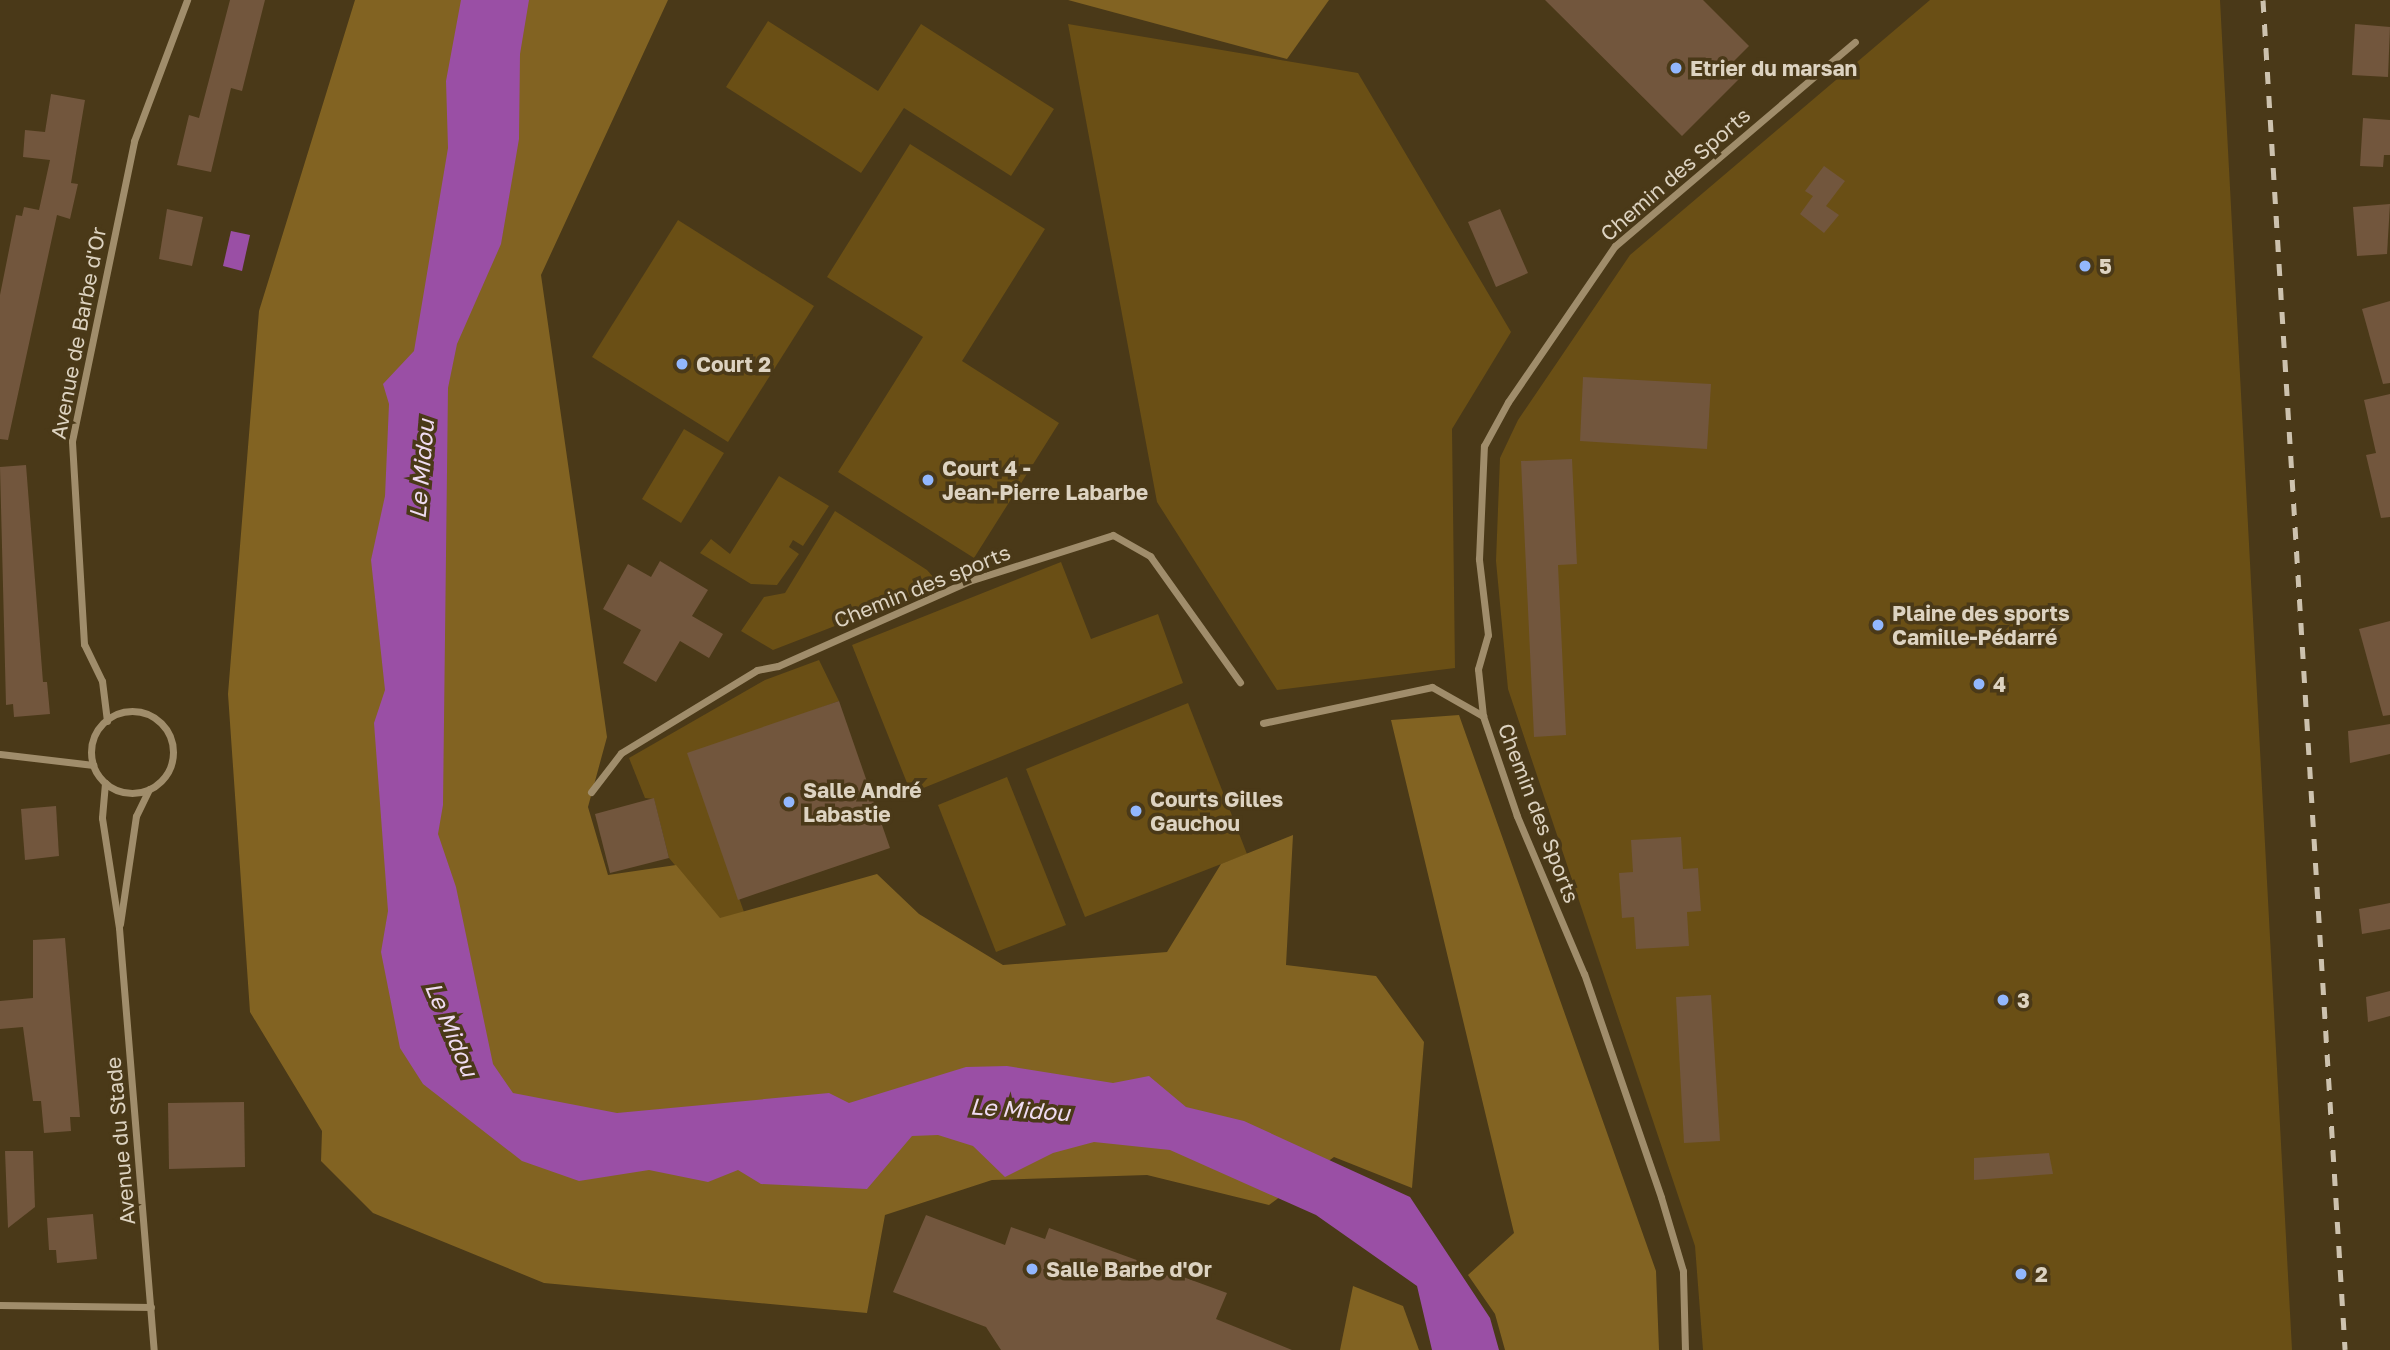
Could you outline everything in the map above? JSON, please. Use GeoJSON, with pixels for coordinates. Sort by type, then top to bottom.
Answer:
{"type":"FeatureCollection","features":[{"type":"Feature","properties":{"kind":"street","name":"Avenue de Barbe d'Or"},"geometry":{"type":"LineString","coordinates":[[107,721],[102,681],[84,644],[72,441],[134,141],[187,0]]}},
{"type":"Feature","properties":{"kind":"street","name":"Chemin des Sports"},"geometry":{"type":"LineString","coordinates":[[1685,1350],[1683,1271],[1661,1198],[1584,974],[1517,816],[1483,716],[1478,669],[1488,635],[1479,559],[1484,446],[1508,402],[1615,246],[1855,42]]}},
{"type":"Feature","properties":{"kind":"street","name":"Chemin des sports"},"geometry":{"type":"LineString","coordinates":[[591,792],[621,753],[757,670],[778,666],[969,581],[1113,535],[1150,556],[1240,682]]}},
{"type":"Feature","properties":{"kind":"street"},"geometry":{"type":"LineString","coordinates":[[1263,723],[1432,687],[1483,716]]}},
{"type":"Feature","properties":{"kind":"street"},"geometry":{"type":"LineString","coordinates":[[135,710],[159,720],[168,730],[173,759],[161,782],[149,789],[126,792],[105,783],[93,765],[93,739],[107,721],[135,710]]}},
{"type":"Feature","properties":{"kind":"street"},"geometry":{"type":"LineString","coordinates":[[0,754],[93,765]]}},
{"type":"Feature","properties":{"kind":"street","name":"Avenue du Stade"},"geometry":{"type":"LineString","coordinates":[[105,783],[102,818],[119,928],[154,1350]]}},
{"type":"Feature","properties":{"kind":"street","name":"Avenue du Stade"},"geometry":{"type":"LineString","coordinates":[[119,928],[136,816],[149,789]]}},
{"type":"Feature","properties":{"kind":"street"},"geometry":{"type":"LineString","coordinates":[[0,1305],[151,1307]]}},
{"type":"Feature","properties":{"kind":"shaded area"},"geometry":{"type":"Polygon","coordinates":[[[355,0],[668,0],[541,275],[607,737],[588,807],[608,875],[676,865],[720,918],[877,874],[919,914],[1003,965],[1167,952],[1221,864],[1293,835],[1286,965],[1376,976],[1424,1042],[1412,1188],[1334,1157],[1269,1205],[1147,1175],[992,1180],[885,1215],[867,1313],[544,1283],[373,1213],[321,1161],[322,1131],[250,1012],[228,694],[259,311],[355,0]]]}},
{"type":"Feature","properties":{"kind":"shaded area"},"geometry":{"type":"Polygon","coordinates":[[[1068,0],[1329,0],[1287,59],[1068,0]]]}},
{"type":"Feature","properties":{"kind":"shaded area","name":"Plaine des sports Camille-Pédarré"},"geometry":{"type":"Polygon","coordinates":[[[1930,0],[2220,0],[2292,1350],[1703,1350],[1695,1246],[1508,689],[1496,561],[1500,458],[1518,420],[1630,255],[1930,0]]]}},
{"type":"Feature","properties":{"kind":"shaded area"},"geometry":{"type":"Polygon","coordinates":[[[768,21],[878,91],[921,24],[1054,109],[1011,176],[904,108],[861,173],[726,87],[768,21]]]}},
{"type":"Feature","properties":{"kind":"shaded area"},"geometry":{"type":"Polygon","coordinates":[[[1068,24],[1358,73],[1511,332],[1452,429],[1455,668],[1277,690],[1157,502],[1068,24]]]}},
{"type":"Feature","properties":{"kind":"shaded area"},"geometry":{"type":"Polygon","coordinates":[[[910,144],[1045,229],[962,361],[1059,423],[974,558],[838,472],[923,337],[827,277],[910,144]]]}},
{"type":"Feature","properties":{"kind":"shaded area"},"geometry":{"type":"Polygon","coordinates":[[[678,220],[814,306],[728,442],[592,357],[678,220]]]}},
{"type":"Feature","properties":{"kind":"shaded area"},"geometry":{"type":"Polygon","coordinates":[[[684,429],[724,453],[681,523],[642,499],[684,429]]]}},
{"type":"Feature","properties":{"kind":"shaded area"},"geometry":{"type":"Polygon","coordinates":[[[779,476],[829,506],[803,546],[793,540],[789,547],[799,554],[777,585],[751,584],[700,553],[711,539],[730,554],[779,476]]]}},
{"type":"Feature","properties":{"kind":"shaded area"},"geometry":{"type":"Polygon","coordinates":[[[835,511],[927,570],[935,579],[933,588],[773,650],[741,631],[764,597],[785,593],[835,511]]]}},
{"type":"Feature","properties":{"kind":"shaded area"},"geometry":{"type":"Polygon","coordinates":[[[1061,562],[1091,639],[1158,614],[1183,683],[911,793],[852,645],[1061,562]]]}},
{"type":"Feature","properties":{"kind":"shaded area"},"geometry":{"type":"Polygon","coordinates":[[[819,660],[839,701],[689,756],[744,912],[720,919],[669,858],[654,799],[645,798],[629,758],[765,680],[819,660]]]}},
{"type":"Feature","properties":{"kind":"shaded area","name":"Courts Gilles Gauchou"},"geometry":{"type":"Polygon","coordinates":[[[1188,703],[1247,854],[1085,917],[1026,769],[1188,703]]]}},
{"type":"Feature","properties":{"kind":"shaded area"},"geometry":{"type":"Polygon","coordinates":[[[1459,715],[1656,1271],[1659,1350],[1505,1350],[1495,1314],[1468,1275],[1514,1233],[1391,720],[1459,715]]]}},
{"type":"Feature","properties":{"kind":"shaded area"},"geometry":{"type":"Polygon","coordinates":[[[1007,777],[1066,925],[996,952],[938,805],[1007,777]]]}},
{"type":"Feature","properties":{"kind":"shaded area"},"geometry":{"type":"Polygon","coordinates":[[[1353,1286],[1403,1306],[1419,1350],[1340,1350],[1353,1286]]]}},
{"type":"Feature","properties":{"kind":"water","name":"Le Midou"},"geometry":{"type":"Polygon","coordinates":[[[461,0],[529,0],[520,54],[519,139],[501,244],[457,344],[448,388],[443,805],[438,834],[456,887],[493,1064],[513,1093],[617,1113],[829,1093],[849,1103],[966,1067],[1007,1066],[1113,1083],[1149,1076],[1186,1107],[1244,1121],[1410,1197],[1490,1318],[1499,1350],[1432,1350],[1417,1286],[1316,1215],[1170,1150],[1094,1142],[1053,1153],[1005,1177],[973,1146],[938,1135],[912,1136],[867,1189],[761,1184],[738,1170],[708,1182],[649,1170],[579,1181],[522,1161],[423,1084],[400,1048],[381,952],[388,911],[374,723],[385,690],[371,560],[385,496],[389,404],[383,384],[414,351],[448,148],[446,81],[461,0]]]}},
{"type":"Feature","properties":{"kind":"water"},"geometry":{"type":"Polygon","coordinates":[[[231,231],[250,235],[242,271],[223,266],[231,231]]]}},
{"type":"Feature","properties":{"kind":"building"},"geometry":{"type":"Polygon","coordinates":[[[230,0],[265,0],[242,91],[231,88],[211,172],[177,165],[189,115],[199,118],[230,0]]]}},
{"type":"Feature","properties":{"kind":"building","name":"Etrier du marsan"},"geometry":{"type":"Polygon","coordinates":[[[1545,0],[1703,0],[1749,46],[1733,62],[1745,73],[1682,136],[1545,0]]]}},
{"type":"Feature","properties":{"kind":"building"},"geometry":{"type":"Polygon","coordinates":[[[2355,24],[2390,27],[2388,77],[2352,75],[2355,24]]]}},
{"type":"Feature","properties":{"kind":"building"},"geometry":{"type":"Polygon","coordinates":[[[51,94],[85,100],[71,183],[78,184],[70,219],[57,215],[8,440],[0,439],[0,295],[16,215],[22,216],[24,207],[39,210],[50,160],[23,157],[25,130],[45,132],[51,94]]]}},
{"type":"Feature","properties":{"kind":"building"},"geometry":{"type":"Polygon","coordinates":[[[2363,118],[2390,120],[2390,155],[2384,155],[2383,167],[2360,166],[2363,118]]]}},
{"type":"Feature","properties":{"kind":"building"},"geometry":{"type":"Polygon","coordinates":[[[1824,166],[1845,181],[1826,206],[1839,215],[1824,233],[1800,214],[1813,196],[1805,191],[1824,166]]]}},
{"type":"Feature","properties":{"kind":"building"},"geometry":{"type":"Polygon","coordinates":[[[2390,204],[2387,254],[2357,256],[2353,207],[2390,204]]]}},
{"type":"Feature","properties":{"kind":"building"},"geometry":{"type":"Polygon","coordinates":[[[167,209],[203,217],[192,266],[159,259],[167,209]]]}},
{"type":"Feature","properties":{"kind":"building"},"geometry":{"type":"Polygon","coordinates":[[[1500,209],[1528,273],[1496,287],[1468,222],[1500,209]]]}},
{"type":"Feature","properties":{"kind":"building"},"geometry":{"type":"Polygon","coordinates":[[[2390,301],[2390,383],[2383,384],[2362,309],[2390,301]]]}},
{"type":"Feature","properties":{"kind":"building"},"geometry":{"type":"Polygon","coordinates":[[[1583,377],[1711,384],[1707,449],[1580,441],[1583,377]]]}},
{"type":"Feature","properties":{"kind":"building"},"geometry":{"type":"Polygon","coordinates":[[[2390,394],[2390,517],[2381,518],[2366,455],[2376,453],[2364,400],[2390,394]]]}},
{"type":"Feature","properties":{"kind":"building"},"geometry":{"type":"Polygon","coordinates":[[[1572,459],[1577,564],[1558,565],[1566,735],[1534,737],[1521,461],[1572,459]]]}},
{"type":"Feature","properties":{"kind":"building"},"geometry":{"type":"Polygon","coordinates":[[[26,465],[43,682],[47,682],[50,714],[14,717],[13,704],[6,705],[0,467],[26,465]]]}},
{"type":"Feature","properties":{"kind":"building"},"geometry":{"type":"Polygon","coordinates":[[[660,561],[708,590],[692,616],[723,634],[709,658],[680,641],[656,682],[623,663],[641,630],[603,609],[628,564],[651,577],[660,561]]]}},
{"type":"Feature","properties":{"kind":"building"},"geometry":{"type":"Polygon","coordinates":[[[2390,621],[2390,715],[2383,716],[2359,629],[2390,621]]]}},
{"type":"Feature","properties":{"kind":"building","name":"Salle André Labastie"},"geometry":{"type":"Polygon","coordinates":[[[839,701],[890,848],[738,900],[687,753],[839,701]]]}},
{"type":"Feature","properties":{"kind":"building"},"geometry":{"type":"Polygon","coordinates":[[[2390,724],[2390,754],[2350,763],[2348,731],[2390,724]]]}},
{"type":"Feature","properties":{"kind":"building"},"geometry":{"type":"Polygon","coordinates":[[[654,798],[669,858],[610,873],[595,814],[654,798]]]}},
{"type":"Feature","properties":{"kind":"building"},"geometry":{"type":"Polygon","coordinates":[[[56,806],[59,856],[25,860],[21,809],[56,806]]]}},
{"type":"Feature","properties":{"kind":"building"},"geometry":{"type":"Polygon","coordinates":[[[1681,837],[1683,869],[1698,868],[1701,911],[1687,912],[1689,946],[1636,949],[1634,917],[1622,918],[1619,873],[1633,872],[1631,840],[1681,837]]]}},
{"type":"Feature","properties":{"kind":"building"},"geometry":{"type":"Polygon","coordinates":[[[2390,903],[2390,929],[2362,934],[2359,909],[2390,903]]]}},
{"type":"Feature","properties":{"kind":"building"},"geometry":{"type":"Polygon","coordinates":[[[65,938],[80,1117],[70,1117],[71,1131],[44,1133],[41,1101],[33,1101],[23,1027],[0,1029],[0,1001],[33,998],[33,940],[65,938]]]}},
{"type":"Feature","properties":{"kind":"building"},"geometry":{"type":"Polygon","coordinates":[[[2390,991],[2390,1016],[2368,1022],[2366,997],[2390,991]]]}},
{"type":"Feature","properties":{"kind":"building"},"geometry":{"type":"Polygon","coordinates":[[[1711,995],[1720,1141],[1684,1143],[1676,997],[1711,995]]]}},
{"type":"Feature","properties":{"kind":"building"},"geometry":{"type":"Polygon","coordinates":[[[244,1102],[245,1167],[169,1169],[168,1103],[244,1102]]]}},
{"type":"Feature","properties":{"kind":"building"},"geometry":{"type":"Polygon","coordinates":[[[5,1151],[33,1151],[35,1207],[8,1228],[5,1151]]]}},
{"type":"Feature","properties":{"kind":"building"},"geometry":{"type":"Polygon","coordinates":[[[2049,1153],[2053,1174],[1974,1180],[1974,1158],[2049,1153]]]}},
{"type":"Feature","properties":{"kind":"building"},"geometry":{"type":"Polygon","coordinates":[[[93,1214],[97,1259],[57,1263],[56,1250],[49,1250],[47,1218],[93,1214]]]}},
{"type":"Feature","properties":{"kind":"building","name":"Salle Barbe d'Or"},"geometry":{"type":"Polygon","coordinates":[[[926,1215],[1005,1245],[1011,1227],[1045,1239],[1049,1228],[1227,1293],[1216,1319],[1292,1350],[1001,1350],[986,1327],[893,1292],[926,1215]]]}},
{"type":"Feature","properties":{"kind":"railway"},"geometry":{"type":"LineString","coordinates":[[2263,0],[2345,1350]]}},
{"type":"Feature","properties":{"kind":"place","name":"Etrier du marsan"},"geometry":{"type":"Point","coordinates":[1676,68]}},
{"type":"Feature","properties":{"kind":"place","name":"5"},"geometry":{"type":"Point","coordinates":[2085,266]}},
{"type":"Feature","properties":{"kind":"place","name":"Court 2"},"geometry":{"type":"Point","coordinates":[682,364]}},
{"type":"Feature","properties":{"kind":"place","name":"Court 4 - Jean-Pierre Labarbe"},"geometry":{"type":"Point","coordinates":[928,480]}},
{"type":"Feature","properties":{"kind":"place","name":"Plaine des sports Camille-Pédarré"},"geometry":{"type":"Point","coordinates":[1878,625]}},
{"type":"Feature","properties":{"kind":"place","name":"4"},"geometry":{"type":"Point","coordinates":[1979,684]}},
{"type":"Feature","properties":{"kind":"place","name":"Salle André Labastie"},"geometry":{"type":"Point","coordinates":[789,802]}},
{"type":"Feature","properties":{"kind":"place","name":"Courts Gilles Gauchou"},"geometry":{"type":"Point","coordinates":[1136,811]}},
{"type":"Feature","properties":{"kind":"place","name":"3"},"geometry":{"type":"Point","coordinates":[2003,1000]}},
{"type":"Feature","properties":{"kind":"place","name":"Salle Barbe d'Or"},"geometry":{"type":"Point","coordinates":[1032,1269]}},
{"type":"Feature","properties":{"kind":"place","name":"2"},"geometry":{"type":"Point","coordinates":[2021,1274]}}]}
